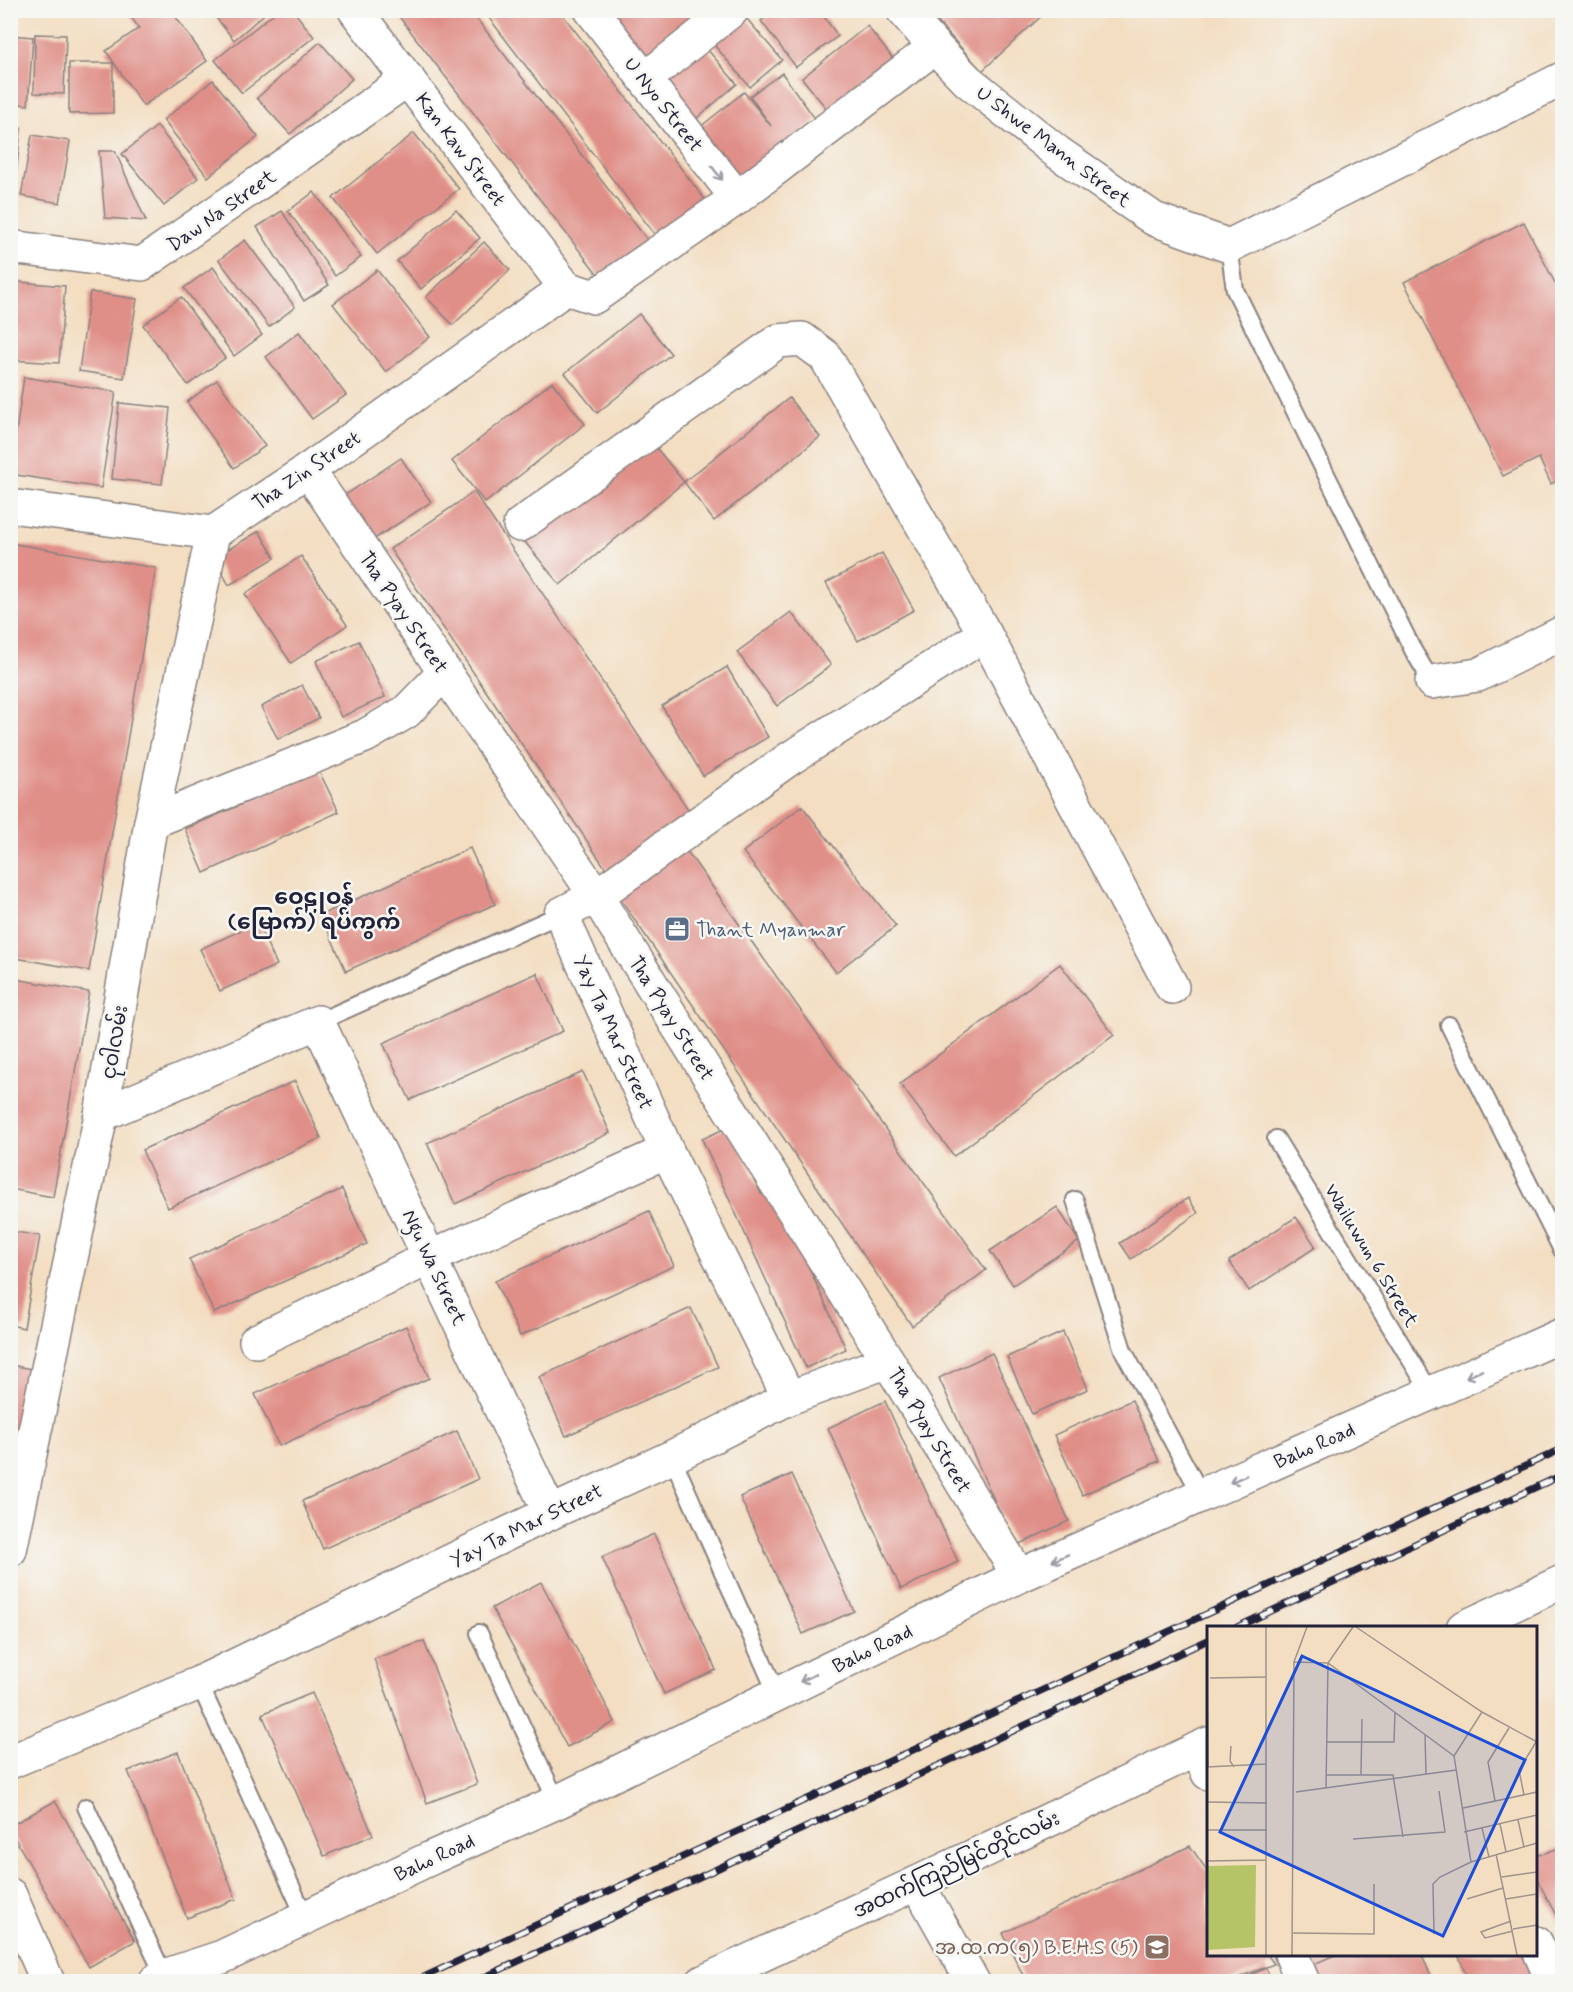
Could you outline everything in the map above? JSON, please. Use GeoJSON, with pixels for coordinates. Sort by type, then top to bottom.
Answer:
{"type":"FeatureCollection","features":[{"type":"Feature","properties":{"kind":"street","name":"Kan Kaw Street"},"geometry":{"type":"LineString","coordinates":[[355,10],[566,288]]}},
{"type":"Feature","properties":{"kind":"street","name":"U Nyo Street"},"geometry":{"type":"LineString","coordinates":[[591,10],[737,198]]}},
{"type":"Feature","properties":{"kind":"street"},"geometry":{"type":"LineString","coordinates":[[645,79],[732,10]]}},
{"type":"Feature","properties":{"kind":"street","name":"U Shwe Mann Street"},"geometry":{"type":"LineString","coordinates":[[903,10],[968,81],[1048,145],[1154,219],[1229,246]]}},
{"type":"Feature","properties":{"kind":"street"},"geometry":{"type":"LineString","coordinates":[[566,288],[594,297],[737,198],[935,47]]}},
{"type":"Feature","properties":{"kind":"street"},"geometry":{"type":"LineString","coordinates":[[1229,246],[1563,79]]}},
{"type":"Feature","properties":{"kind":"street","name":"Daw Na Street"},"geometry":{"type":"LineString","coordinates":[[10,247],[142,264],[408,80]]}},
{"type":"Feature","properties":{"kind":"street","name":"Tha Zin Street"},"geometry":{"type":"LineString","coordinates":[[213,533],[308,470],[566,288]]}},
{"type":"Feature","properties":{"kind":"street"},"geometry":{"type":"LineString","coordinates":[[520,525],[778,340],[802,339],[825,356],[985,634],[1172,987]]}},
{"type":"Feature","properties":{"kind":"street","name":"Tha Pyay Street"},"geometry":{"type":"LineString","coordinates":[[308,470],[596,896],[888,1361],[1019,1576]]}},
{"type":"Feature","properties":{"kind":"street"},"geometry":{"type":"LineString","coordinates":[[10,506],[213,533]]}},
{"type":"Feature","properties":{"kind":"street","name":"ငုဝါလမ်း"},"geometry":{"type":"LineString","coordinates":[[10,1550],[101,1115],[151,822],[213,533]]}},
{"type":"Feature","properties":{"kind":"street"},"geometry":{"type":"LineString","coordinates":[[1432,682],[1478,675],[1563,633]]}},
{"type":"Feature","properties":{"kind":"street"},"geometry":{"type":"LineString","coordinates":[[561,914],[596,896],[789,759],[985,634]]}},
{"type":"Feature","properties":{"kind":"street"},"geometry":{"type":"LineString","coordinates":[[151,822],[365,736],[406,712],[445,672]]}},
{"type":"Feature","properties":{"kind":"street","name":"Yay Ta Mar Street"},"geometry":{"type":"LineString","coordinates":[[10,1762],[199,1683],[550,1513],[672,1457],[789,1398],[667,1151],[561,914]]}},
{"type":"Feature","properties":{"kind":"street"},"geometry":{"type":"LineString","coordinates":[[101,1115],[318,1022]]}},
{"type":"Feature","properties":{"kind":"street","name":"Ngu Wa Street"},"geometry":{"type":"LineString","coordinates":[[318,1022],[550,1513]]}},
{"type":"Feature","properties":{"kind":"street"},"geometry":{"type":"LineString","coordinates":[[256,1341],[430,1257],[667,1151]]}},
{"type":"Feature","properties":{"kind":"street","name":"Baho Road"},"geometry":{"type":"LineString","coordinates":[[160,1978],[222,1957],[433,1857],[556,1802],[1019,1576],[1563,1335]]}},
{"type":"Feature","properties":{"kind":"street"},"geometry":{"type":"LineString","coordinates":[[789,1398],[888,1361]]}},
{"type":"Feature","properties":{"kind":"street"},"geometry":{"type":"LineString","coordinates":[[1466,1626],[1563,1582]]}},
{"type":"Feature","properties":{"kind":"street","name":"အထက်ကြည်မြင်တိုင်လမ်း"},"geometry":{"type":"LineString","coordinates":[[703,1982],[917,1883],[1205,1755]]}},
{"type":"Feature","properties":{"kind":"street"},"geometry":{"type":"LineString","coordinates":[[917,1883],[973,1982]]}},
{"type":"Feature","properties":{"kind":"street"},"geometry":{"type":"LineString","coordinates":[[10,1895],[48,1982]]}},
{"type":"Feature","properties":{"kind":"street"},"geometry":{"type":"LineString","coordinates":[[1537,1945],[1553,1982]]}},
{"type":"Feature","properties":{"kind":"street"},"geometry":{"type":"LineString","coordinates":[[1292,1956],[1303,1982]]}},
{"type":"Feature","properties":{"kind":"lane"},"geometry":{"type":"LineString","coordinates":[[1229,246],[1235,290],[1413,652],[1432,682]]}},
{"type":"Feature","properties":{"kind":"lane"},"geometry":{"type":"LineString","coordinates":[[318,1022],[561,914]]}},
{"type":"Feature","properties":{"kind":"lane"},"geometry":{"type":"LineString","coordinates":[[1449,1025],[1563,1250]]}},
{"type":"Feature","properties":{"kind":"lane","name":"Wailuwun 6 Street"},"geometry":{"type":"LineString","coordinates":[[1276,1138],[1431,1393]]}},
{"type":"Feature","properties":{"kind":"lane"},"geometry":{"type":"LineString","coordinates":[[1075,1200],[1123,1350],[1202,1496]]}},
{"type":"Feature","properties":{"kind":"lane"},"geometry":{"type":"LineString","coordinates":[[672,1457],[777,1694]]}},
{"type":"Feature","properties":{"kind":"lane"},"geometry":{"type":"LineString","coordinates":[[479,1633],[556,1802]]}},
{"type":"Feature","properties":{"kind":"lane"},"geometry":{"type":"LineString","coordinates":[[199,1683],[305,1917]]}},
{"type":"Feature","properties":{"kind":"lane"},"geometry":{"type":"LineString","coordinates":[[86,1807],[160,1978]]}},
{"type":"Feature","properties":{"kind":"building"},"geometry":{"type":"Polygon","coordinates":[[[131,10],[171,10],[207,61],[143,106],[106,51],[139,28],[128,13],[131,10]]]}},
{"type":"Feature","properties":{"kind":"building"},"geometry":{"type":"Polygon","coordinates":[[[210,10],[269,10],[234,40],[210,10]]]}},
{"type":"Feature","properties":{"kind":"building"},"geometry":{"type":"Polygon","coordinates":[[[278,10],[293,10],[314,37],[242,93],[215,60],[278,10]]]}},
{"type":"Feature","properties":{"kind":"building"},"geometry":{"type":"Polygon","coordinates":[[[394,10],[470,10],[649,242],[599,276],[394,10]]]}},
{"type":"Feature","properties":{"kind":"building"},"geometry":{"type":"Polygon","coordinates":[[[483,10],[559,10],[707,202],[659,240],[483,10]]]}},
{"type":"Feature","properties":{"kind":"building"},"geometry":{"type":"Polygon","coordinates":[[[606,10],[719,10],[647,66],[606,10]]]}},
{"type":"Feature","properties":{"kind":"building"},"geometry":{"type":"Polygon","coordinates":[[[775,10],[819,10],[838,36],[796,67],[761,21],[775,10]]]}},
{"type":"Feature","properties":{"kind":"building"},"geometry":{"type":"Polygon","coordinates":[[[927,10],[1048,10],[982,71],[927,10]]]}},
{"type":"Feature","properties":{"kind":"building"},"geometry":{"type":"Polygon","coordinates":[[[741,12],[782,60],[750,87],[710,40],[741,12]]]}},
{"type":"Feature","properties":{"kind":"building"},"geometry":{"type":"Polygon","coordinates":[[[867,26],[895,61],[830,113],[802,78],[867,26]]]}},
{"type":"Feature","properties":{"kind":"building"},"geometry":{"type":"Polygon","coordinates":[[[35,34],[66,35],[64,94],[34,93],[35,34]]]}},
{"type":"Feature","properties":{"kind":"building"},"geometry":{"type":"Polygon","coordinates":[[[10,35],[33,37],[28,105],[10,103],[10,35]]]}},
{"type":"Feature","properties":{"kind":"building"},"geometry":{"type":"Polygon","coordinates":[[[320,42],[352,79],[290,134],[257,98],[320,42]]]}},
{"type":"Feature","properties":{"kind":"building"},"geometry":{"type":"Polygon","coordinates":[[[701,42],[737,84],[691,123],[655,81],[701,42]]]}},
{"type":"Feature","properties":{"kind":"building"},"geometry":{"type":"Polygon","coordinates":[[[69,63],[113,63],[113,113],[69,114],[69,63]]]}},
{"type":"Feature","properties":{"kind":"building"},"geometry":{"type":"Polygon","coordinates":[[[782,73],[816,120],[736,182],[695,131],[744,92],[771,126],[750,96],[782,73]]]}},
{"type":"Feature","properties":{"kind":"building"},"geometry":{"type":"Polygon","coordinates":[[[213,80],[258,137],[208,177],[163,120],[213,80]]]}},
{"type":"Feature","properties":{"kind":"building"},"geometry":{"type":"Polygon","coordinates":[[[10,126],[21,128],[13,204],[10,204],[10,126]]]}},
{"type":"Feature","properties":{"kind":"building"},"geometry":{"type":"Polygon","coordinates":[[[157,126],[198,178],[164,206],[122,154],[157,126]]]}},
{"type":"Feature","properties":{"kind":"building"},"geometry":{"type":"Polygon","coordinates":[[[414,133],[459,189],[377,254],[333,198],[414,133]]]}},
{"type":"Feature","properties":{"kind":"building"},"geometry":{"type":"Polygon","coordinates":[[[32,135],[70,141],[60,203],[21,196],[32,135]]]}},
{"type":"Feature","properties":{"kind":"building"},"geometry":{"type":"Polygon","coordinates":[[[99,151],[115,151],[146,221],[105,218],[99,151]]]}},
{"type":"Feature","properties":{"kind":"building"},"geometry":{"type":"Polygon","coordinates":[[[314,192],[361,257],[335,276],[288,211],[314,192]]]}},
{"type":"Feature","properties":{"kind":"building"},"geometry":{"type":"Polygon","coordinates":[[[456,210],[480,238],[421,289],[397,261],[456,210]]]}},
{"type":"Feature","properties":{"kind":"building"},"geometry":{"type":"Polygon","coordinates":[[[282,211],[329,285],[304,301],[257,227],[282,211]]]}},
{"type":"Feature","properties":{"kind":"building"},"geometry":{"type":"Polygon","coordinates":[[[1524,222],[1562,297],[1562,478],[1551,484],[1539,458],[1503,476],[1404,282],[1524,222]]]}},
{"type":"Feature","properties":{"kind":"building"},"geometry":{"type":"Polygon","coordinates":[[[245,240],[295,307],[269,327],[219,260],[245,240]]]}},
{"type":"Feature","properties":{"kind":"building"},"geometry":{"type":"Polygon","coordinates":[[[484,242],[510,270],[453,325],[426,297],[484,242]]]}},
{"type":"Feature","properties":{"kind":"building"},"geometry":{"type":"Polygon","coordinates":[[[213,267],[262,335],[234,356],[184,288],[213,267]]]}},
{"type":"Feature","properties":{"kind":"building"},"geometry":{"type":"Polygon","coordinates":[[[377,270],[430,337],[386,372],[333,304],[377,270]]]}},
{"type":"Feature","properties":{"kind":"building"},"geometry":{"type":"Polygon","coordinates":[[[10,279],[19,280],[19,282],[65,286],[59,363],[10,360],[10,279]]]}},
{"type":"Feature","properties":{"kind":"building"},"geometry":{"type":"Polygon","coordinates":[[[90,292],[137,299],[124,378],[79,371],[90,292]]]}},
{"type":"Feature","properties":{"kind":"building"},"geometry":{"type":"Polygon","coordinates":[[[181,297],[225,358],[188,385],[143,325],[181,297]]]}},
{"type":"Feature","properties":{"kind":"building"},"geometry":{"type":"Polygon","coordinates":[[[639,314],[671,354],[597,413],[565,373],[639,314]]]}},
{"type":"Feature","properties":{"kind":"building"},"geometry":{"type":"Polygon","coordinates":[[[299,332],[346,395],[312,419],[266,357],[299,332]]]}},
{"type":"Feature","properties":{"kind":"building"},"geometry":{"type":"Polygon","coordinates":[[[24,377],[116,392],[101,488],[10,474],[24,377]]]}},
{"type":"Feature","properties":{"kind":"building"},"geometry":{"type":"Polygon","coordinates":[[[217,380],[265,446],[234,468],[187,402],[217,380]]]}},
{"type":"Feature","properties":{"kind":"building"},"geometry":{"type":"Polygon","coordinates":[[[552,382],[585,424],[485,503],[452,461],[552,382]]]}},
{"type":"Feature","properties":{"kind":"building"},"geometry":{"type":"Polygon","coordinates":[[[789,398],[820,437],[714,521],[684,482],[789,398]]]}},
{"type":"Feature","properties":{"kind":"building"},"geometry":{"type":"Polygon","coordinates":[[[119,403],[170,408],[162,484],[112,479],[119,403]]]}},
{"type":"Feature","properties":{"kind":"building"},"geometry":{"type":"Polygon","coordinates":[[[649,439],[684,482],[560,585],[525,542],[649,439]]]}},
{"type":"Feature","properties":{"kind":"building"},"geometry":{"type":"Polygon","coordinates":[[[401,458],[431,502],[364,546],[335,502],[401,458]]]}},
{"type":"Feature","properties":{"kind":"building"},"geometry":{"type":"Polygon","coordinates":[[[474,492],[692,815],[608,872],[390,549],[474,492]]]}},
{"type":"Feature","properties":{"kind":"building"},"geometry":{"type":"Polygon","coordinates":[[[259,531],[275,558],[229,585],[214,558],[259,531]]]}},
{"type":"Feature","properties":{"kind":"building"},"geometry":{"type":"Polygon","coordinates":[[[10,543],[156,568],[89,971],[10,957],[10,543]]]}},
{"type":"Feature","properties":{"kind":"building"},"geometry":{"type":"Polygon","coordinates":[[[882,553],[914,610],[858,641],[826,583],[882,553]]]}},
{"type":"Feature","properties":{"kind":"building"},"geometry":{"type":"Polygon","coordinates":[[[301,556],[347,625],[291,663],[245,594],[301,556]]]}},
{"type":"Feature","properties":{"kind":"building"},"geometry":{"type":"Polygon","coordinates":[[[791,612],[831,665],[777,706],[737,652],[791,612]]]}},
{"type":"Feature","properties":{"kind":"building"},"geometry":{"type":"Polygon","coordinates":[[[359,641],[385,697],[341,717],[316,661],[359,641]]]}},
{"type":"Feature","properties":{"kind":"building"},"geometry":{"type":"Polygon","coordinates":[[[727,667],[768,737],[703,776],[662,706],[727,667]]]}},
{"type":"Feature","properties":{"kind":"building"},"geometry":{"type":"Polygon","coordinates":[[[302,685],[319,718],[278,739],[261,707],[302,685]]]}},
{"type":"Feature","properties":{"kind":"building"},"geometry":{"type":"Polygon","coordinates":[[[319,771],[339,812],[204,873],[185,829],[319,771]]]}},
{"type":"Feature","properties":{"kind":"building"},"geometry":{"type":"Polygon","coordinates":[[[802,806],[896,926],[836,972],[743,852],[802,806]]]}},
{"type":"Feature","properties":{"kind":"building"},"geometry":{"type":"Polygon","coordinates":[[[679,840],[986,1270],[912,1326],[615,891],[679,840]]]}},
{"type":"Feature","properties":{"kind":"building"},"geometry":{"type":"Polygon","coordinates":[[[470,848],[495,904],[346,971],[321,915],[470,848]]]}},
{"type":"Feature","properties":{"kind":"building"},"geometry":{"type":"Polygon","coordinates":[[[257,923],[277,965],[220,991],[200,949],[257,923]]]}},
{"type":"Feature","properties":{"kind":"building"},"geometry":{"type":"Polygon","coordinates":[[[1060,964],[1114,1035],[954,1156],[900,1084],[1060,964]]]}},
{"type":"Feature","properties":{"kind":"building"},"geometry":{"type":"Polygon","coordinates":[[[537,973],[563,1031],[410,1100],[383,1043],[537,973]]]}},
{"type":"Feature","properties":{"kind":"building"},"geometry":{"type":"Polygon","coordinates":[[[10,978],[89,992],[53,1197],[10,1189],[10,978]]]}},
{"type":"Feature","properties":{"kind":"building"},"geometry":{"type":"Polygon","coordinates":[[[583,1072],[610,1133],[455,1204],[427,1143],[583,1072]]]}},
{"type":"Feature","properties":{"kind":"building"},"geometry":{"type":"Polygon","coordinates":[[[295,1081],[321,1138],[168,1208],[142,1150],[295,1081]]]}},
{"type":"Feature","properties":{"kind":"building"},"geometry":{"type":"Polygon","coordinates":[[[730,1126],[761,1194],[773,1189],[846,1349],[806,1368],[702,1139],[730,1126]]]}},
{"type":"Feature","properties":{"kind":"building"},"geometry":{"type":"Polygon","coordinates":[[[342,1189],[367,1244],[214,1313],[189,1259],[342,1189]]]}},
{"type":"Feature","properties":{"kind":"building"},"geometry":{"type":"Polygon","coordinates":[[[1188,1198],[1198,1213],[1131,1259],[1120,1243],[1188,1198]]]}},
{"type":"Feature","properties":{"kind":"building"},"geometry":{"type":"Polygon","coordinates":[[[1057,1207],[1079,1241],[1013,1285],[990,1251],[1057,1207]]]}},
{"type":"Feature","properties":{"kind":"building"},"geometry":{"type":"Polygon","coordinates":[[[649,1211],[674,1266],[520,1336],[495,1281],[649,1211]]]}},
{"type":"Feature","properties":{"kind":"building"},"geometry":{"type":"Polygon","coordinates":[[[1296,1217],[1316,1247],[1249,1291],[1229,1261],[1296,1217]]]}},
{"type":"Feature","properties":{"kind":"building"},"geometry":{"type":"Polygon","coordinates":[[[10,1231],[40,1236],[24,1328],[10,1325],[10,1231]]]}},
{"type":"Feature","properties":{"kind":"building"},"geometry":{"type":"Polygon","coordinates":[[[691,1308],[718,1367],[566,1436],[539,1377],[691,1308]]]}},
{"type":"Feature","properties":{"kind":"building"},"geometry":{"type":"Polygon","coordinates":[[[406,1326],[429,1378],[279,1446],[255,1394],[406,1326]]]}},
{"type":"Feature","properties":{"kind":"building"},"geometry":{"type":"Polygon","coordinates":[[[1063,1332],[1088,1389],[1032,1414],[1007,1357],[1063,1332]]]}},
{"type":"Feature","properties":{"kind":"building"},"geometry":{"type":"Polygon","coordinates":[[[992,1353],[1069,1521],[1015,1546],[939,1378],[992,1353]]]}},
{"type":"Feature","properties":{"kind":"building"},"geometry":{"type":"Polygon","coordinates":[[[10,1365],[32,1369],[10,1483],[10,1365]]]}},
{"type":"Feature","properties":{"kind":"building"},"geometry":{"type":"Polygon","coordinates":[[[1132,1400],[1159,1461],[1082,1495],[1054,1435],[1132,1400]]]}},
{"type":"Feature","properties":{"kind":"building"},"geometry":{"type":"Polygon","coordinates":[[[885,1401],[958,1562],[901,1589],[828,1428],[885,1401]]]}},
{"type":"Feature","properties":{"kind":"building"},"geometry":{"type":"Polygon","coordinates":[[[457,1431],[478,1479],[323,1549],[302,1501],[457,1431]]]}},
{"type":"Feature","properties":{"kind":"building"},"geometry":{"type":"Polygon","coordinates":[[[792,1474],[854,1611],[803,1634],[740,1497],[792,1474]]]}},
{"type":"Feature","properties":{"kind":"building"},"geometry":{"type":"Polygon","coordinates":[[[654,1534],[716,1670],[664,1694],[602,1557],[654,1534]]]}},
{"type":"Feature","properties":{"kind":"building"},"geometry":{"type":"Polygon","coordinates":[[[541,1582],[615,1722],[567,1747],[492,1608],[541,1582]]]}},
{"type":"Feature","properties":{"kind":"building"},"geometry":{"type":"Polygon","coordinates":[[[424,1641],[477,1784],[427,1803],[374,1659],[424,1641]]]}},
{"type":"Feature","properties":{"kind":"building"},"geometry":{"type":"Polygon","coordinates":[[[312,1693],[373,1835],[324,1856],[262,1714],[312,1693]]]}},
{"type":"Feature","properties":{"kind":"building"},"geometry":{"type":"Polygon","coordinates":[[[178,1752],[236,1899],[187,1918],[128,1771],[178,1752]]]}},
{"type":"Feature","properties":{"kind":"building"},"geometry":{"type":"Polygon","coordinates":[[[55,1801],[135,1941],[89,1967],[10,1830],[10,1826],[55,1801]]]}},
{"type":"Feature","properties":{"kind":"building"},"geometry":{"type":"Polygon","coordinates":[[[1190,1846],[1207,1871],[1207,1956],[1268,1956],[1274,1964],[1227,1982],[1026,1982],[1003,1933],[1190,1846]]]}},
{"type":"Feature","properties":{"kind":"building"},"geometry":{"type":"Polygon","coordinates":[[[1562,1847],[1562,1927],[1537,1879],[1537,1856],[1562,1847]]]}},
{"type":"Feature","properties":{"kind":"building"},"geometry":{"type":"Polygon","coordinates":[[[1332,1956],[1422,1956],[1434,1982],[1321,1982],[1314,1964],[1332,1956]]]}},
{"type":"Feature","properties":{"kind":"building"},"geometry":{"type":"Polygon","coordinates":[[[1459,1956],[1528,1956],[1539,1982],[1469,1982],[1459,1956]]]}},
{"type":"Feature","properties":{"kind":"building"},"geometry":{"type":"Polygon","coordinates":[[[1266,1968],[1272,1982],[1236,1982],[1266,1968]]]}},
{"type":"Feature","properties":{"kind":"railway"},"geometry":{"type":"LineString","coordinates":[[413,1982],[1562,1449]]}},
{"type":"Feature","properties":{"kind":"railway"},"geometry":{"type":"LineString","coordinates":[[1239,1626],[1562,1475]]}},
{"type":"Feature","properties":{"kind":"railway"},"geometry":{"type":"LineString","coordinates":[[474,1982],[1207,1640]]}},
{"type":"Feature","properties":{"kind":"place","name":"Thant Myanmar"},"geometry":{"type":"Point","coordinates":[677,929]}},
{"type":"Feature","properties":{"kind":"place","name":"အ.ထ.က(၅) B.E.H.S (5)"},"geometry":{"type":"Point","coordinates":[1157,1947]}},
{"type":"Feature","properties":{"kind":"district","name":"ဝေဠုဝန် (မြောက်) ရပ်ကွက်"},"geometry":{"type":"Point","coordinates":[314,908]}}]}
